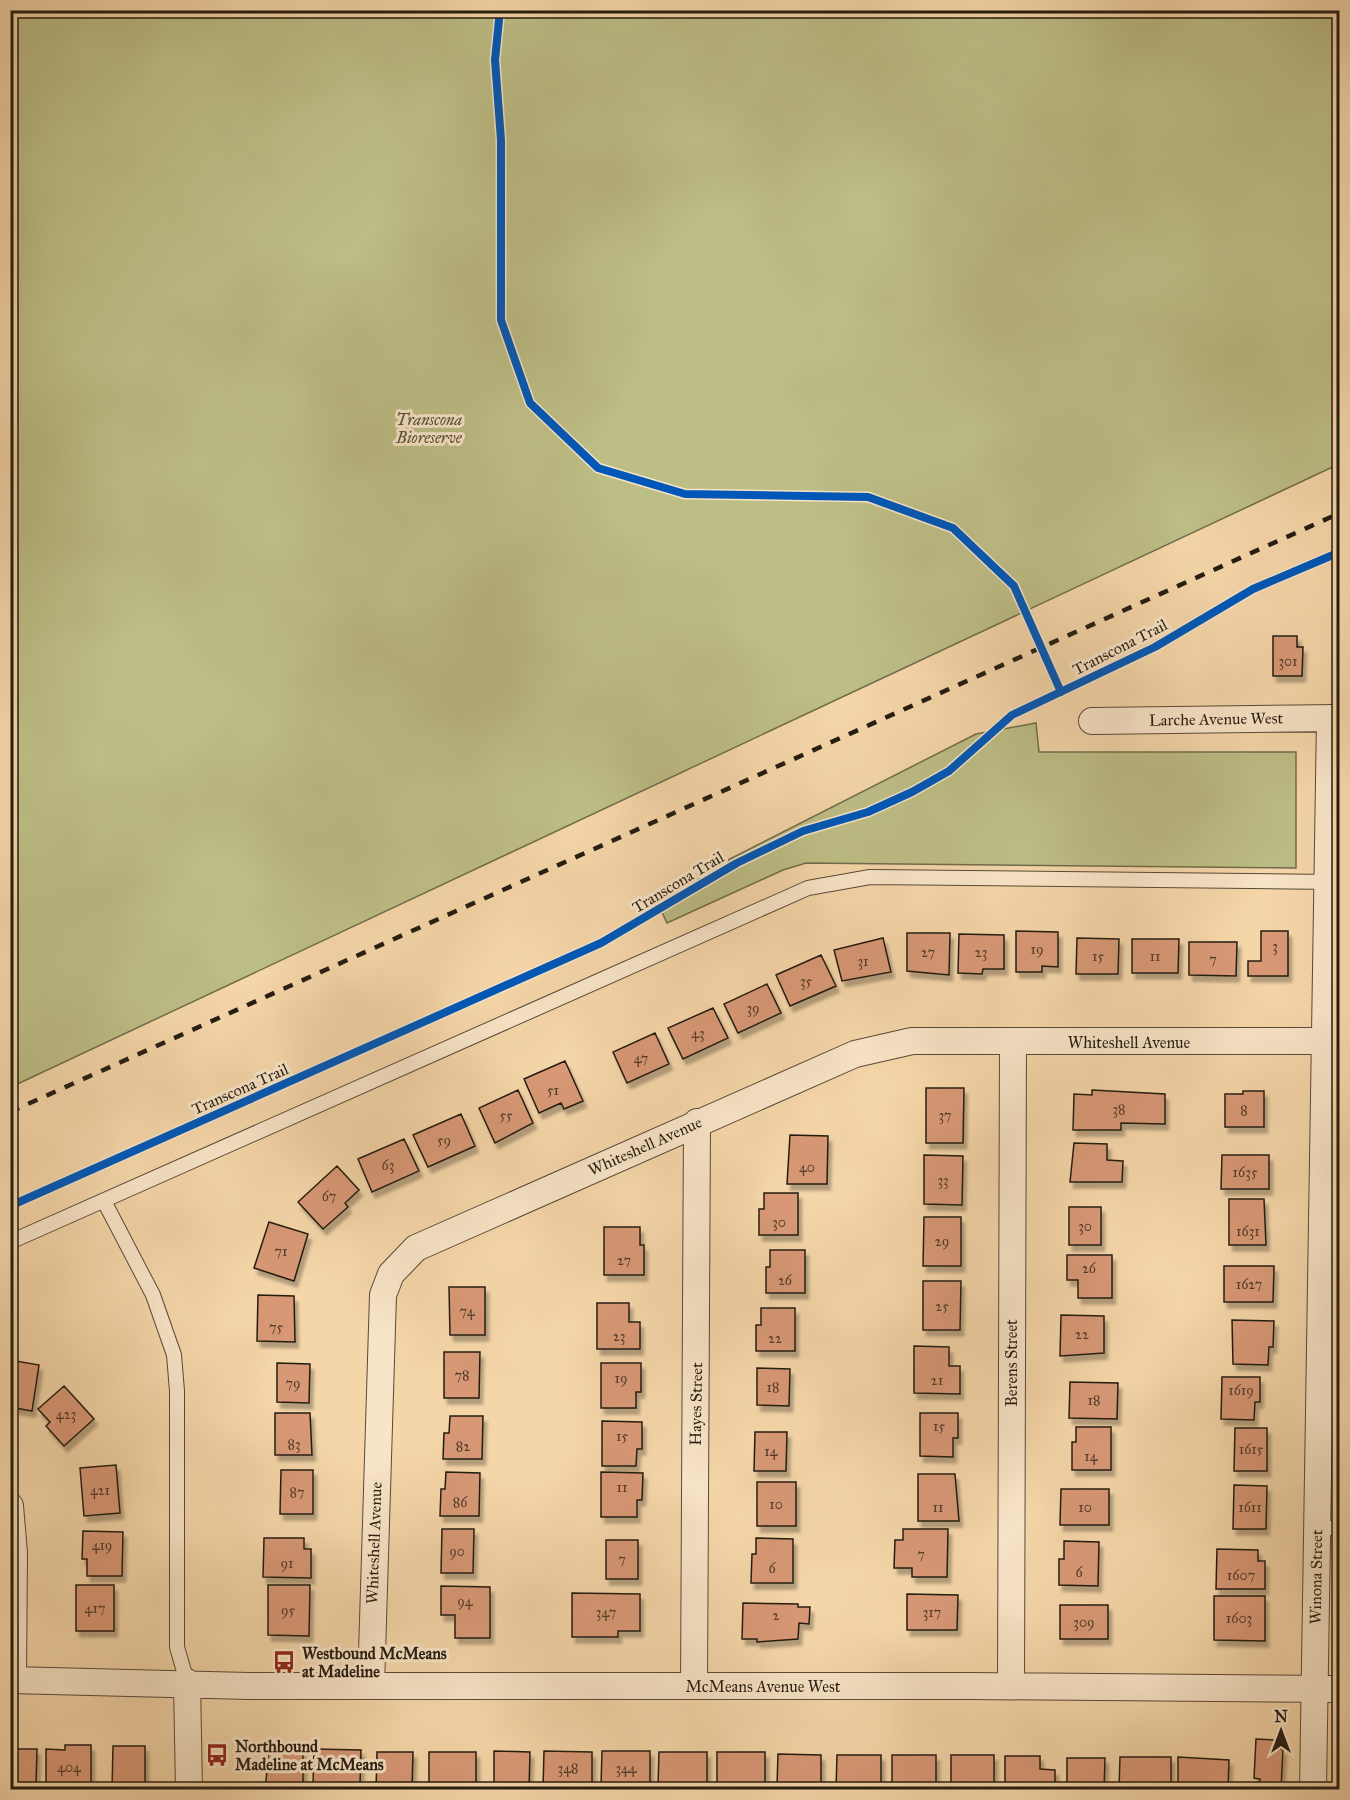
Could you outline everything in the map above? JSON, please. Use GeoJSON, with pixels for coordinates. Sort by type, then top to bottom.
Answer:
{"type":"FeatureCollection","features":[{"type":"Feature","properties":{"kind":"street","name":"Larche Avenue West"},"geometry":{"type":"LineString","coordinates":[[1092,721],[1335,718]]}},
{"type":"Feature","properties":{"kind":"street","name":"Winona Street"},"geometry":{"type":"LineString","coordinates":[[1313,1790],[1314,1689],[1328,1528],[1335,718]]}},
{"type":"Feature","properties":{"kind":"street","name":"Whiteshell Avenue"},"geometry":{"type":"LineString","coordinates":[[371,1686],[383,1295],[391,1274],[416,1248],[855,1054],[912,1041],[1332,1042]]}},
{"type":"Feature","properties":{"kind":"street","name":"Berens Street"},"geometry":{"type":"LineString","coordinates":[[1011,1686],[1011,1075],[1013,1041]]}},
{"type":"Feature","properties":{"kind":"street","name":"Hayes Street"},"geometry":{"type":"LineString","coordinates":[[694,1686],[698,1122]]}},
{"type":"Feature","properties":{"kind":"street"},"geometry":{"type":"LineString","coordinates":[[10,1506],[14,1553],[12,1680],[188,1682],[189,1790]]}},
{"type":"Feature","properties":{"kind":"street","name":"McMeans Avenue West"},"geometry":{"type":"LineString","coordinates":[[188,1682],[249,1686],[1011,1686],[1340,1689]]}},
{"type":"Feature","properties":{"kind":"lane"},"geometry":{"type":"LineString","coordinates":[[10,1242],[808,888],[870,877],[1333,882]]}},
{"type":"Feature","properties":{"kind":"lane"},"geometry":{"type":"LineString","coordinates":[[104,1201],[153,1295],[174,1355],[177,1391],[177,1647],[188,1682]]}},
{"type":"Feature","properties":{"kind":"green space","name":"Transcona Bioreserve"},"geometry":{"type":"Polygon","coordinates":[[[10,11],[1339,11],[1339,464],[11,1087],[10,11]]]}},
{"type":"Feature","properties":{"kind":"green space"},"geometry":{"type":"Polygon","coordinates":[[[1036,723],[1039,752],[1296,752],[1296,868],[806,863],[783,870],[667,923],[655,897],[976,734],[1036,723]]]}},
{"type":"Feature","properties":{"kind":"building"},"geometry":{"type":"Polygon","coordinates":[[[1273,636],[1297,636],[1297,647],[1303,647],[1302,676],[1273,676],[1273,636]]]}},
{"type":"Feature","properties":{"kind":"building"},"geometry":{"type":"Polygon","coordinates":[[[1016,931],[1058,932],[1058,967],[1042,966],[1042,972],[1016,972],[1016,931]]]}},
{"type":"Feature","properties":{"kind":"building"},"geometry":{"type":"Polygon","coordinates":[[[1261,931],[1288,931],[1288,976],[1248,976],[1248,961],[1261,961],[1261,931]]]}},
{"type":"Feature","properties":{"kind":"building"},"geometry":{"type":"Polygon","coordinates":[[[907,933],[950,933],[949,975],[907,971],[907,933]]]}},
{"type":"Feature","properties":{"kind":"building"},"geometry":{"type":"Polygon","coordinates":[[[959,934],[1004,935],[1004,969],[983,969],[982,974],[958,973],[959,934]]]}},
{"type":"Feature","properties":{"kind":"building"},"geometry":{"type":"Polygon","coordinates":[[[883,938],[891,972],[842,981],[834,950],[883,938]]]}},
{"type":"Feature","properties":{"kind":"building"},"geometry":{"type":"Polygon","coordinates":[[[1077,938],[1119,939],[1118,974],[1076,974],[1077,938]]]}},
{"type":"Feature","properties":{"kind":"building"},"geometry":{"type":"Polygon","coordinates":[[[1132,939],[1179,939],[1178,973],[1132,973],[1132,939]]]}},
{"type":"Feature","properties":{"kind":"building"},"geometry":{"type":"Polygon","coordinates":[[[1189,942],[1237,942],[1236,976],[1189,975],[1189,942]]]}},
{"type":"Feature","properties":{"kind":"building"},"geometry":{"type":"Polygon","coordinates":[[[821,955],[836,986],[790,1006],[776,975],[821,955]]]}},
{"type":"Feature","properties":{"kind":"building"},"geometry":{"type":"Polygon","coordinates":[[[767,984],[781,1013],[738,1033],[724,1004],[767,984]]]}},
{"type":"Feature","properties":{"kind":"building"},"geometry":{"type":"Polygon","coordinates":[[[713,1008],[728,1038],[683,1059],[668,1028],[713,1008]]]}},
{"type":"Feature","properties":{"kind":"building"},"geometry":{"type":"Polygon","coordinates":[[[655,1033],[669,1064],[627,1083],[613,1052],[655,1033]]]}},
{"type":"Feature","properties":{"kind":"building"},"geometry":{"type":"Polygon","coordinates":[[[565,1061],[583,1101],[564,1109],[561,1103],[539,1113],[524,1079],[565,1061]]]}},
{"type":"Feature","properties":{"kind":"building"},"geometry":{"type":"Polygon","coordinates":[[[926,1088],[964,1088],[963,1143],[926,1143],[926,1088]]]}},
{"type":"Feature","properties":{"kind":"building"},"geometry":{"type":"Polygon","coordinates":[[[518,1090],[533,1123],[495,1143],[479,1108],[518,1090]]]}},
{"type":"Feature","properties":{"kind":"building"},"geometry":{"type":"Polygon","coordinates":[[[1092,1090],[1165,1094],[1165,1124],[1121,1123],[1121,1130],[1073,1130],[1074,1094],[1092,1095],[1092,1090]]]}},
{"type":"Feature","properties":{"kind":"building"},"geometry":{"type":"Polygon","coordinates":[[[1243,1091],[1264,1091],[1264,1127],[1225,1127],[1225,1094],[1243,1094],[1243,1091]]]}},
{"type":"Feature","properties":{"kind":"building"},"geometry":{"type":"Polygon","coordinates":[[[461,1114],[475,1146],[428,1167],[413,1135],[461,1114]]]}},
{"type":"Feature","properties":{"kind":"building"},"geometry":{"type":"Polygon","coordinates":[[[790,1135],[828,1136],[827,1184],[787,1184],[790,1135]]]}},
{"type":"Feature","properties":{"kind":"building"},"geometry":{"type":"Polygon","coordinates":[[[404,1139],[419,1171],[372,1192],[358,1159],[404,1139]]]}},
{"type":"Feature","properties":{"kind":"building"},"geometry":{"type":"Polygon","coordinates":[[[1074,1143],[1107,1144],[1107,1160],[1123,1161],[1122,1182],[1070,1182],[1074,1143]]]}},
{"type":"Feature","properties":{"kind":"building"},"geometry":{"type":"Polygon","coordinates":[[[924,1155],[963,1156],[962,1205],[924,1204],[924,1155]]]}},
{"type":"Feature","properties":{"kind":"building"},"geometry":{"type":"Polygon","coordinates":[[[1222,1155],[1269,1155],[1269,1189],[1221,1189],[1222,1155]]]}},
{"type":"Feature","properties":{"kind":"building"},"geometry":{"type":"Polygon","coordinates":[[[337,1166],[359,1190],[345,1203],[348,1207],[323,1229],[298,1202],[337,1166]]]}},
{"type":"Feature","properties":{"kind":"building"},"geometry":{"type":"Polygon","coordinates":[[[764,1193],[798,1193],[798,1235],[759,1235],[759,1209],[764,1209],[764,1193]]]}},
{"type":"Feature","properties":{"kind":"building"},"geometry":{"type":"Polygon","coordinates":[[[1229,1199],[1264,1199],[1266,1245],[1229,1245],[1229,1199]]]}},
{"type":"Feature","properties":{"kind":"building"},"geometry":{"type":"Polygon","coordinates":[[[1069,1207],[1101,1207],[1101,1245],[1069,1245],[1069,1207]]]}},
{"type":"Feature","properties":{"kind":"building"},"geometry":{"type":"Polygon","coordinates":[[[924,1217],[961,1217],[961,1266],[923,1266],[924,1217]]]}},
{"type":"Feature","properties":{"kind":"building"},"geometry":{"type":"Polygon","coordinates":[[[269,1222],[308,1234],[294,1281],[254,1268],[269,1222]]]}},
{"type":"Feature","properties":{"kind":"building"},"geometry":{"type":"Polygon","coordinates":[[[604,1227],[640,1227],[640,1245],[644,1245],[644,1275],[604,1275],[604,1227]]]}},
{"type":"Feature","properties":{"kind":"building"},"geometry":{"type":"Polygon","coordinates":[[[770,1250],[805,1250],[805,1293],[766,1293],[766,1267],[770,1267],[770,1250]]]}},
{"type":"Feature","properties":{"kind":"building"},"geometry":{"type":"Polygon","coordinates":[[[1067,1255],[1112,1255],[1112,1298],[1078,1298],[1078,1280],[1067,1280],[1067,1255]]]}},
{"type":"Feature","properties":{"kind":"building"},"geometry":{"type":"Polygon","coordinates":[[[1224,1266],[1274,1266],[1273,1302],[1224,1302],[1224,1266]]]}},
{"type":"Feature","properties":{"kind":"building"},"geometry":{"type":"Polygon","coordinates":[[[923,1281],[961,1281],[960,1330],[923,1330],[923,1281]]]}},
{"type":"Feature","properties":{"kind":"building"},"geometry":{"type":"Polygon","coordinates":[[[449,1287],[485,1287],[485,1335],[450,1335],[449,1287]]]}},
{"type":"Feature","properties":{"kind":"building"},"geometry":{"type":"Polygon","coordinates":[[[258,1295],[294,1296],[295,1342],[257,1341],[258,1295]]]}},
{"type":"Feature","properties":{"kind":"building"},"geometry":{"type":"Polygon","coordinates":[[[597,1303],[629,1303],[629,1322],[640,1322],[640,1349],[597,1349],[597,1303]]]}},
{"type":"Feature","properties":{"kind":"building"},"geometry":{"type":"Polygon","coordinates":[[[761,1308],[795,1308],[795,1351],[756,1351],[756,1325],[761,1325],[761,1308]]]}},
{"type":"Feature","properties":{"kind":"building"},"geometry":{"type":"Polygon","coordinates":[[[1061,1315],[1104,1316],[1104,1353],[1060,1356],[1061,1315]]]}},
{"type":"Feature","properties":{"kind":"building"},"geometry":{"type":"Polygon","coordinates":[[[1232,1320],[1274,1321],[1273,1347],[1269,1347],[1268,1365],[1233,1364],[1232,1320]]]}},
{"type":"Feature","properties":{"kind":"building"},"geometry":{"type":"Polygon","coordinates":[[[914,1346],[949,1347],[949,1366],[960,1366],[960,1394],[914,1393],[914,1346]]]}},
{"type":"Feature","properties":{"kind":"building"},"geometry":{"type":"Polygon","coordinates":[[[444,1352],[480,1352],[479,1398],[444,1398],[444,1352]]]}},
{"type":"Feature","properties":{"kind":"building"},"geometry":{"type":"Polygon","coordinates":[[[10,1360],[39,1365],[32,1411],[10,1407],[10,1360]]]}},
{"type":"Feature","properties":{"kind":"building"},"geometry":{"type":"Polygon","coordinates":[[[277,1363],[310,1364],[309,1403],[277,1402],[277,1363]]]}},
{"type":"Feature","properties":{"kind":"building"},"geometry":{"type":"Polygon","coordinates":[[[601,1363],[641,1363],[641,1392],[636,1392],[636,1408],[601,1408],[601,1363]]]}},
{"type":"Feature","properties":{"kind":"building"},"geometry":{"type":"Polygon","coordinates":[[[757,1368],[790,1369],[789,1406],[757,1405],[757,1368]]]}},
{"type":"Feature","properties":{"kind":"building"},"geometry":{"type":"Polygon","coordinates":[[[1222,1377],[1260,1377],[1260,1402],[1255,1402],[1254,1420],[1221,1419],[1222,1377]]]}},
{"type":"Feature","properties":{"kind":"building"},"geometry":{"type":"Polygon","coordinates":[[[1070,1382],[1118,1383],[1117,1419],[1069,1418],[1070,1382]]]}},
{"type":"Feature","properties":{"kind":"building"},"geometry":{"type":"Polygon","coordinates":[[[64,1386],[94,1419],[64,1446],[46,1426],[50,1422],[38,1409],[64,1386]]]}},
{"type":"Feature","properties":{"kind":"building"},"geometry":{"type":"Polygon","coordinates":[[[275,1413],[310,1413],[312,1455],[275,1455],[275,1413]]]}},
{"type":"Feature","properties":{"kind":"building"},"geometry":{"type":"Polygon","coordinates":[[[920,1413],[958,1413],[958,1438],[953,1438],[953,1457],[920,1456],[920,1413]]]}},
{"type":"Feature","properties":{"kind":"building"},"geometry":{"type":"Polygon","coordinates":[[[450,1416],[483,1416],[482,1459],[443,1459],[444,1433],[449,1433],[450,1416]]]}},
{"type":"Feature","properties":{"kind":"building"},"geometry":{"type":"Polygon","coordinates":[[[602,1421],[642,1422],[642,1449],[637,1449],[636,1466],[602,1466],[602,1421]]]}},
{"type":"Feature","properties":{"kind":"building"},"geometry":{"type":"Polygon","coordinates":[[[1076,1427],[1111,1427],[1111,1470],[1072,1470],[1072,1442],[1076,1442],[1076,1427]]]}},
{"type":"Feature","properties":{"kind":"building"},"geometry":{"type":"Polygon","coordinates":[[[1235,1428],[1267,1428],[1267,1471],[1234,1471],[1235,1428]]]}},
{"type":"Feature","properties":{"kind":"building"},"geometry":{"type":"Polygon","coordinates":[[[755,1432],[787,1432],[786,1471],[754,1471],[755,1432]]]}},
{"type":"Feature","properties":{"kind":"building"},"geometry":{"type":"Polygon","coordinates":[[[116,1465],[120,1513],[84,1516],[80,1468],[116,1465]]]}},
{"type":"Feature","properties":{"kind":"building"},"geometry":{"type":"Polygon","coordinates":[[[281,1470],[313,1470],[313,1514],[280,1514],[281,1470]]]}},
{"type":"Feature","properties":{"kind":"building"},"geometry":{"type":"Polygon","coordinates":[[[446,1472],[480,1473],[479,1516],[440,1516],[441,1489],[445,1489],[446,1472]]]}},
{"type":"Feature","properties":{"kind":"building"},"geometry":{"type":"Polygon","coordinates":[[[601,1472],[643,1473],[642,1500],[637,1500],[637,1517],[601,1517],[601,1472]]]}},
{"type":"Feature","properties":{"kind":"building"},"geometry":{"type":"Polygon","coordinates":[[[918,1474],[955,1474],[959,1521],[918,1521],[918,1474]]]}},
{"type":"Feature","properties":{"kind":"building"},"geometry":{"type":"Polygon","coordinates":[[[757,1482],[796,1482],[796,1526],[757,1526],[757,1482]]]}},
{"type":"Feature","properties":{"kind":"building"},"geometry":{"type":"Polygon","coordinates":[[[1234,1485],[1267,1486],[1266,1529],[1233,1529],[1234,1485]]]}},
{"type":"Feature","properties":{"kind":"building"},"geometry":{"type":"Polygon","coordinates":[[[1061,1489],[1109,1489],[1109,1525],[1060,1525],[1061,1489]]]}},
{"type":"Feature","properties":{"kind":"building"},"geometry":{"type":"Polygon","coordinates":[[[442,1529],[474,1529],[473,1573],[441,1573],[442,1529]]]}},
{"type":"Feature","properties":{"kind":"building"},"geometry":{"type":"Polygon","coordinates":[[[903,1529],[948,1529],[947,1577],[912,1577],[912,1568],[894,1568],[895,1540],[903,1540],[903,1529]]]}},
{"type":"Feature","properties":{"kind":"building"},"geometry":{"type":"Polygon","coordinates":[[[83,1531],[123,1532],[122,1576],[87,1576],[87,1559],[82,1559],[83,1531]]]}},
{"type":"Feature","properties":{"kind":"building"},"geometry":{"type":"Polygon","coordinates":[[[264,1538],[304,1538],[304,1549],[311,1549],[311,1578],[263,1577],[264,1538]]]}},
{"type":"Feature","properties":{"kind":"building"},"geometry":{"type":"Polygon","coordinates":[[[756,1538],[793,1539],[793,1583],[751,1583],[752,1554],[756,1554],[756,1538]]]}},
{"type":"Feature","properties":{"kind":"building"},"geometry":{"type":"Polygon","coordinates":[[[606,1540],[638,1540],[638,1579],[606,1579],[606,1540]]]}},
{"type":"Feature","properties":{"kind":"building"},"geometry":{"type":"Polygon","coordinates":[[[1064,1541],[1099,1542],[1098,1586],[1059,1585],[1059,1559],[1064,1559],[1064,1541]]]}},
{"type":"Feature","properties":{"kind":"building"},"geometry":{"type":"Polygon","coordinates":[[[1217,1549],[1258,1550],[1258,1561],[1265,1561],[1265,1589],[1216,1589],[1217,1549]]]}},
{"type":"Feature","properties":{"kind":"building"},"geometry":{"type":"Polygon","coordinates":[[[76,1585],[114,1585],[114,1631],[76,1631],[76,1585]]]}},
{"type":"Feature","properties":{"kind":"building"},"geometry":{"type":"Polygon","coordinates":[[[268,1585],[310,1585],[309,1636],[268,1635],[268,1585]]]}},
{"type":"Feature","properties":{"kind":"building"},"geometry":{"type":"Polygon","coordinates":[[[441,1586],[490,1587],[490,1638],[455,1638],[455,1615],[441,1615],[441,1586]]]}},
{"type":"Feature","properties":{"kind":"building"},"geometry":{"type":"Polygon","coordinates":[[[572,1593],[640,1594],[640,1631],[618,1631],[618,1637],[572,1637],[572,1593]]]}},
{"type":"Feature","properties":{"kind":"building"},"geometry":{"type":"Polygon","coordinates":[[[907,1594],[958,1595],[957,1630],[907,1630],[907,1594]]]}},
{"type":"Feature","properties":{"kind":"building"},"geometry":{"type":"Polygon","coordinates":[[[1214,1596],[1265,1596],[1265,1641],[1214,1640],[1214,1596]]]}},
{"type":"Feature","properties":{"kind":"building"},"geometry":{"type":"Polygon","coordinates":[[[743,1603],[798,1604],[798,1607],[810,1607],[809,1624],[799,1623],[798,1639],[757,1642],[757,1639],[742,1639],[743,1603]]]}},
{"type":"Feature","properties":{"kind":"building"},"geometry":{"type":"Polygon","coordinates":[[[1060,1605],[1108,1605],[1108,1639],[1060,1639],[1060,1605]]]}},
{"type":"Feature","properties":{"kind":"building"},"geometry":{"type":"Polygon","coordinates":[[[1256,1739],[1275,1740],[1274,1749],[1283,1749],[1281,1789],[1259,1788],[1260,1779],[1254,1778],[1256,1739]]]}},
{"type":"Feature","properties":{"kind":"building"},"geometry":{"type":"Polygon","coordinates":[[[10,1745],[15,1745],[15,1749],[37,1749],[36,1785],[10,1785],[10,1745]]]}},
{"type":"Feature","properties":{"kind":"building"},"geometry":{"type":"Polygon","coordinates":[[[65,1745],[91,1745],[91,1784],[46,1784],[46,1749],[65,1750],[65,1745]]]}},
{"type":"Feature","properties":{"kind":"building"},"geometry":{"type":"Polygon","coordinates":[[[113,1746],[145,1746],[145,1790],[112,1790],[113,1746]]]}},
{"type":"Feature","properties":{"kind":"building"},"geometry":{"type":"Polygon","coordinates":[[[314,1749],[361,1750],[360,1784],[313,1784],[314,1749]]]}},
{"type":"Feature","properties":{"kind":"building"},"geometry":{"type":"Polygon","coordinates":[[[269,1750],[303,1751],[303,1790],[265,1790],[269,1750]]]}},
{"type":"Feature","properties":{"kind":"building"},"geometry":{"type":"Polygon","coordinates":[[[494,1751],[530,1752],[529,1790],[494,1790],[494,1751]]]}},
{"type":"Feature","properties":{"kind":"building"},"geometry":{"type":"Polygon","coordinates":[[[544,1751],[592,1752],[592,1785],[560,1785],[560,1790],[543,1790],[544,1751]]]}},
{"type":"Feature","properties":{"kind":"building"},"geometry":{"type":"Polygon","coordinates":[[[602,1751],[650,1751],[650,1786],[601,1786],[602,1751]]]}},
{"type":"Feature","properties":{"kind":"building"},"geometry":{"type":"Polygon","coordinates":[[[377,1752],[413,1752],[412,1790],[376,1790],[377,1752]]]}},
{"type":"Feature","properties":{"kind":"building"},"geometry":{"type":"Polygon","coordinates":[[[429,1752],[476,1752],[476,1786],[429,1786],[429,1752]]]}},
{"type":"Feature","properties":{"kind":"building"},"geometry":{"type":"Polygon","coordinates":[[[659,1752],[707,1752],[707,1787],[658,1786],[659,1752]]]}},
{"type":"Feature","properties":{"kind":"building"},"geometry":{"type":"Polygon","coordinates":[[[717,1752],[765,1752],[765,1787],[717,1787],[717,1752]]]}},
{"type":"Feature","properties":{"kind":"building"},"geometry":{"type":"Polygon","coordinates":[[[778,1754],[821,1755],[821,1787],[777,1786],[778,1754]]]}},
{"type":"Feature","properties":{"kind":"building"},"geometry":{"type":"Polygon","coordinates":[[[837,1755],[881,1755],[881,1790],[836,1790],[837,1755]]]}},
{"type":"Feature","properties":{"kind":"building"},"geometry":{"type":"Polygon","coordinates":[[[892,1755],[936,1755],[936,1790],[892,1790],[892,1755]]]}},
{"type":"Feature","properties":{"kind":"building"},"geometry":{"type":"Polygon","coordinates":[[[951,1755],[994,1755],[994,1790],[951,1790],[951,1755]]]}},
{"type":"Feature","properties":{"kind":"building"},"geometry":{"type":"Polygon","coordinates":[[[1005,1756],[1040,1756],[1040,1769],[1055,1770],[1055,1790],[1005,1790],[1005,1756]]]}},
{"type":"Feature","properties":{"kind":"building"},"geometry":{"type":"Polygon","coordinates":[[[1120,1757],[1171,1757],[1171,1790],[1119,1790],[1120,1757]]]}},
{"type":"Feature","properties":{"kind":"building"},"geometry":{"type":"Polygon","coordinates":[[[1178,1757],[1229,1760],[1228,1790],[1178,1790],[1178,1757]]]}},
{"type":"Feature","properties":{"kind":"building"},"geometry":{"type":"Polygon","coordinates":[[[1067,1758],[1105,1758],[1104,1790],[1067,1790],[1067,1758]]]}},
{"type":"Feature","properties":{"kind":"railway"},"geometry":{"type":"LineString","coordinates":[[10,1112],[1340,513]]}},
{"type":"Feature","properties":{"kind":"cycle path"},"geometry":{"type":"LineString","coordinates":[[500,10],[495,60],[501,140],[501,320],[530,403],[598,468],[685,494],[868,497],[953,528],[1014,586],[1061,692]]}},
{"type":"Feature","properties":{"kind":"cycle path","name":"Transcona Trail"},"geometry":{"type":"LineString","coordinates":[[10,1206],[601,943],[737,863],[803,831],[868,812],[912,792],[949,771],[1012,715],[1155,647],[1253,589],[1340,552]]}},
{"type":"Feature","properties":{"kind":"place","name":"Westbound McMeans at Madeline"},"geometry":{"type":"Point","coordinates":[284,1662]}},
{"type":"Feature","properties":{"kind":"place","name":"Northbound Madeline at McMeans"},"geometry":{"type":"Point","coordinates":[217,1755]}}]}
